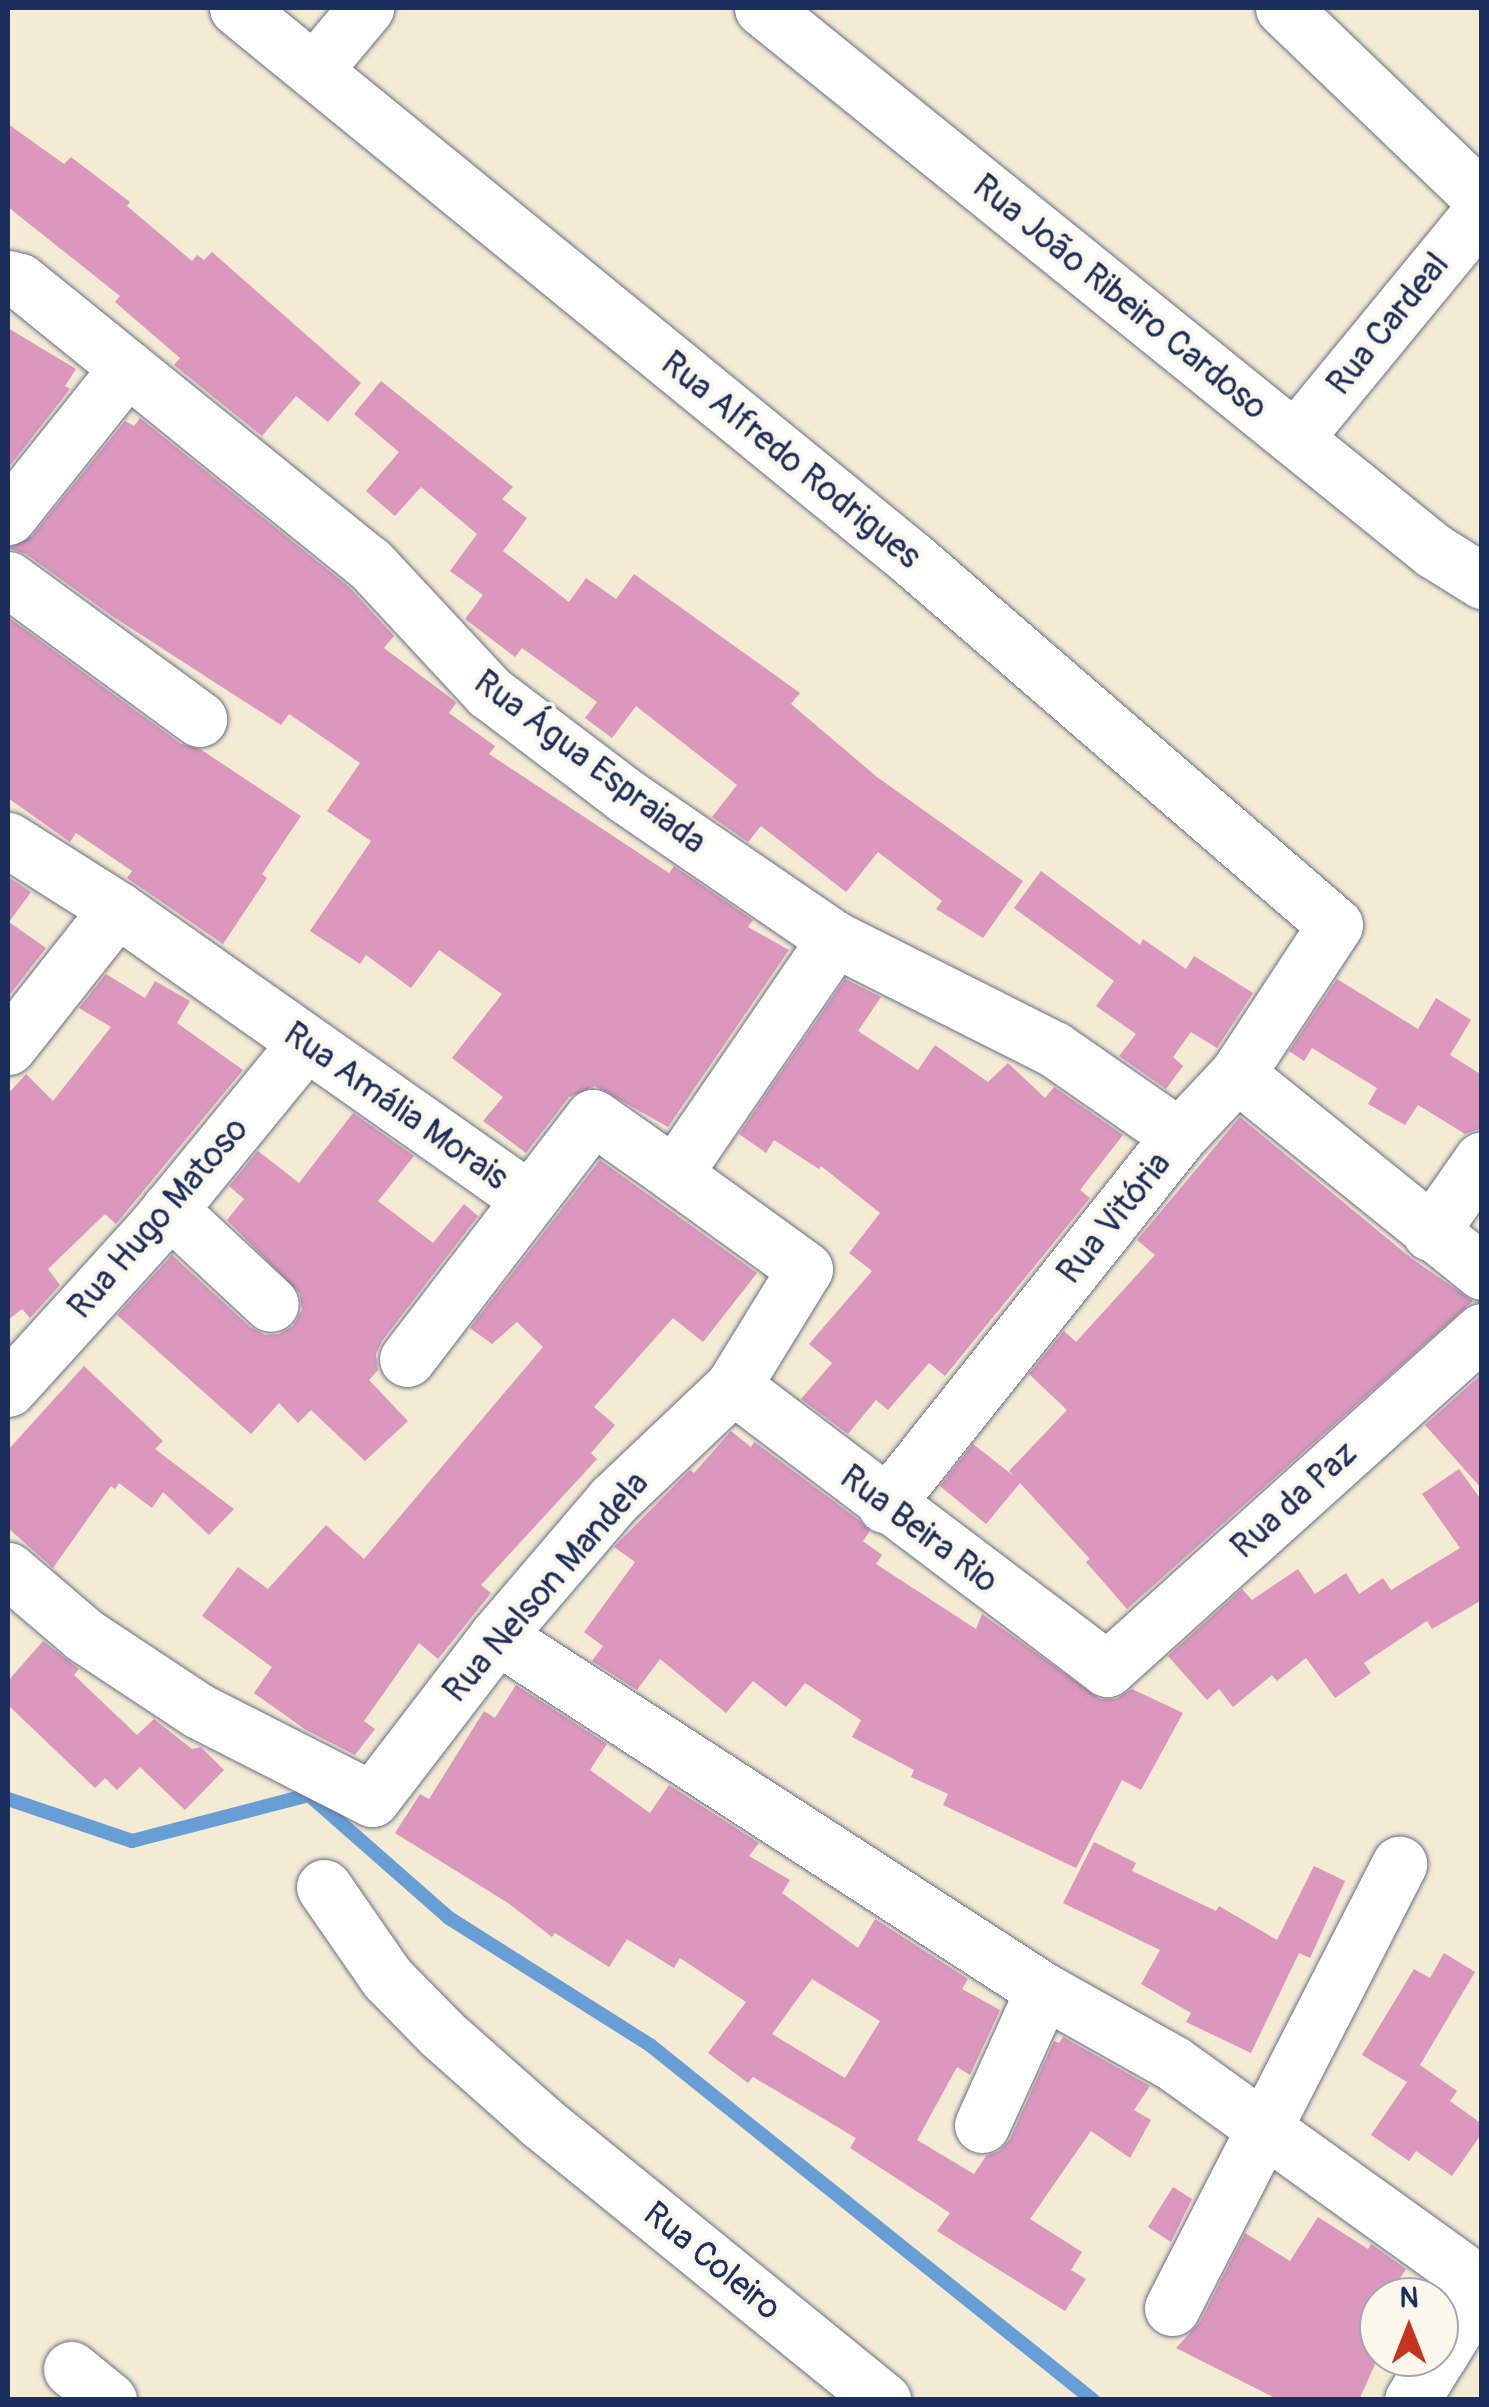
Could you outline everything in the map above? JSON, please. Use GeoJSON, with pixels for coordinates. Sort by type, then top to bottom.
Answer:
{"type":"FeatureCollection","features":[{"type":"Feature","properties":{"kind":"street","name":"Rua Alfredo Rodrigues"},"geometry":{"type":"LineString","coordinates":[[237,8],[912,559],[1335,926]]}},
{"type":"Feature","properties":{"kind":"street"},"geometry":{"type":"LineString","coordinates":[[315,70],[366,8]]}},
{"type":"Feature","properties":{"kind":"street","name":"Rua João Ribeiro Cardoso"},"geometry":{"type":"LineString","coordinates":[[762,8],[1434,551],[1482,581]]}},
{"type":"Feature","properties":{"kind":"street"},"geometry":{"type":"LineString","coordinates":[[1284,8],[1482,199]]}},
{"type":"Feature","properties":{"kind":"street","name":"Rua Cardeal"},"geometry":{"type":"LineString","coordinates":[[1295,438],[1482,210]]}},
{"type":"Feature","properties":{"kind":"street","name":"Rua Água Espraiada"},"geometry":{"type":"LineString","coordinates":[[8,278],[20,281],[370,564],[489,692],[626,796],[835,939],[1054,1049],[1179,1136]]}},
{"type":"Feature","properties":{"kind":"street"},"geometry":{"type":"LineString","coordinates":[[8,517],[127,368]]}},
{"type":"Feature","properties":{"kind":"street"},"geometry":{"type":"LineString","coordinates":[[8,579],[198,719]]}},
{"type":"Feature","properties":{"kind":"street","name":"Rua Amália Morais"},"geometry":{"type":"LineString","coordinates":[[8,840],[117,908],[528,1198],[594,1117],[674,1174]]}},
{"type":"Feature","properties":{"kind":"street"},"geometry":{"type":"LineString","coordinates":[[8,1047],[117,908]]}},
{"type":"Feature","properties":{"kind":"street","name":"Rua Vitória"},"geometry":{"type":"LineString","coordinates":[[885,1505],[1179,1136],[1237,1074],[1335,926]]}},
{"type":"Feature","properties":{"kind":"street"},"geometry":{"type":"LineString","coordinates":[[674,1174],[835,939]]}},
{"type":"Feature","properties":{"kind":"street","name":"Rua Hugo Matoso"},"geometry":{"type":"LineString","coordinates":[[8,1389],[170,1209],[305,1044]]}},
{"type":"Feature","properties":{"kind":"street"},"geometry":{"type":"LineString","coordinates":[[1237,1074],[1482,1272]]}},
{"type":"Feature","properties":{"kind":"street"},"geometry":{"type":"LineString","coordinates":[[1430,1233],[1482,1159]]}},
{"type":"Feature","properties":{"kind":"street","name":"Rua Nelson Mandela"},"geometry":{"type":"LineString","coordinates":[[8,1570],[84,1634],[199,1711],[372,1799],[497,1636],[614,1500],[732,1386],[805,1270],[674,1174]]}},
{"type":"Feature","properties":{"kind":"street"},"geometry":{"type":"LineString","coordinates":[[407,1359],[528,1198]]}},
{"type":"Feature","properties":{"kind":"street"},"geometry":{"type":"LineString","coordinates":[[170,1209],[271,1304]]}},
{"type":"Feature","properties":{"kind":"street","name":"Rua da Paz"},"geometry":{"type":"LineString","coordinates":[[1107,1669],[1482,1331]]}},
{"type":"Feature","properties":{"kind":"street","name":"Rua Beira Rio"},"geometry":{"type":"LineString","coordinates":[[732,1386],[1107,1669]]}},
{"type":"Feature","properties":{"kind":"street"},"geometry":{"type":"LineString","coordinates":[[497,1636],[1043,1990],[1173,2063],[1482,2286],[1459,2323]]}},
{"type":"Feature","properties":{"kind":"street"},"geometry":{"type":"LineString","coordinates":[[1172,2308],[1398,1864]]}},
{"type":"Feature","properties":{"kind":"street","name":"Rua Coleiro"},"geometry":{"type":"LineString","coordinates":[[324,1887],[388,1978],[442,2034],[541,2122],[883,2400]]}},
{"type":"Feature","properties":{"kind":"street"},"geometry":{"type":"LineString","coordinates":[[982,2125],[1043,1990]]}},
{"type":"Feature","properties":{"kind":"street"},"geometry":{"type":"LineString","coordinates":[[1412,2400],[1426,2377]]}},
{"type":"Feature","properties":{"kind":"building"},"geometry":{"type":"Polygon","coordinates":[[[8,124],[64,164],[71,157],[130,202],[127,206],[192,261],[197,255],[204,260],[212,252],[361,383],[328,422],[296,396],[262,436],[174,365],[180,358],[115,302],[120,296],[8,207],[8,124]]]}},
{"type":"Feature","properties":{"kind":"building"},"geometry":{"type":"Polygon","coordinates":[[[8,328],[76,369],[65,386],[70,389],[8,468],[8,328]]]}},
{"type":"Feature","properties":{"kind":"building"},"geometry":{"type":"Polygon","coordinates":[[[381,381],[513,487],[502,499],[527,518],[503,551],[569,602],[586,578],[616,599],[634,574],[800,693],[791,704],[877,777],[1023,881],[983,938],[936,909],[942,901],[878,852],[846,892],[761,826],[748,842],[712,817],[737,785],[636,706],[612,738],[585,718],[597,702],[522,648],[515,657],[465,619],[483,595],[450,571],[477,534],[421,487],[395,516],[366,491],[399,452],[354,414],[381,381]]]}},
{"type":"Feature","properties":{"kind":"building"},"geometry":{"type":"Polygon","coordinates":[[[140,418],[349,587],[394,636],[384,648],[456,703],[449,713],[495,746],[489,754],[669,873],[674,866],[753,920],[748,927],[789,950],[668,1127],[595,1086],[569,1097],[526,1153],[483,1121],[503,1097],[452,1058],[502,994],[439,950],[411,988],[366,955],[360,964],[310,931],[371,841],[327,811],[360,763],[289,714],[281,725],[112,616],[26,554],[8,548],[32,536],[125,421],[134,426],[140,418]]]}},
{"type":"Feature","properties":{"kind":"building"},"geometry":{"type":"Polygon","coordinates":[[[8,617],[181,744],[200,749],[301,816],[262,874],[267,878],[223,944],[127,878],[132,871],[76,833],[70,842],[8,798],[8,617]]]}},
{"type":"Feature","properties":{"kind":"building"},"geometry":{"type":"Polygon","coordinates":[[[1041,871],[1140,945],[1143,939],[1186,969],[1194,956],[1253,993],[1217,1048],[1191,1032],[1173,1057],[1183,1066],[1166,1089],[1119,1056],[1136,1034],[1096,1006],[1114,981],[1014,908],[1041,871]]]}},
{"type":"Feature","properties":{"kind":"building"},"geometry":{"type":"Polygon","coordinates":[[[8,877],[31,892],[9,922],[46,948],[8,997],[8,877]]]}},
{"type":"Feature","properties":{"kind":"building"},"geometry":{"type":"Polygon","coordinates":[[[106,974],[145,998],[155,981],[190,1001],[177,1023],[243,1070],[116,1224],[105,1214],[48,1269],[60,1285],[30,1318],[22,1309],[8,1320],[8,1094],[26,1074],[53,1101],[111,1027],[79,1008],[106,974]]]}},
{"type":"Feature","properties":{"kind":"building"},"geometry":{"type":"Polygon","coordinates":[[[845,979],[881,997],[858,1031],[918,1070],[935,1045],[988,1082],[1008,1063],[1045,1098],[1054,1087],[1123,1135],[1080,1190],[1090,1198],[945,1376],[929,1363],[888,1410],[876,1400],[848,1434],[801,1399],[832,1363],[809,1344],[872,1271],[849,1253],[880,1213],[821,1166],[819,1169],[774,1140],[766,1153],[739,1134],[845,979]]]}},
{"type":"Feature","properties":{"kind":"building"},"geometry":{"type":"Polygon","coordinates":[[[1337,979],[1418,1029],[1436,998],[1471,1020],[1450,1055],[1482,1075],[1482,1128],[1465,1134],[1418,1105],[1405,1125],[1368,1104],[1377,1088],[1312,1048],[1304,1061],[1289,1051],[1337,979]]]}},
{"type":"Feature","properties":{"kind":"building"},"geometry":{"type":"Polygon","coordinates":[[[353,1113],[414,1156],[378,1201],[433,1243],[464,1204],[478,1216],[376,1354],[378,1370],[369,1380],[408,1421],[365,1461],[311,1410],[298,1423],[279,1403],[251,1434],[117,1315],[172,1255],[250,1327],[265,1335],[279,1334],[293,1326],[302,1310],[300,1294],[227,1220],[244,1199],[229,1186],[258,1151],[299,1183],[353,1113]]]}},
{"type":"Feature","properties":{"kind":"building"},"geometry":{"type":"Polygon","coordinates":[[[1240,1117],[1411,1258],[1473,1301],[1127,1609],[1086,1562],[1090,1559],[1020,1483],[986,1524],[940,1486],[973,1444],[1015,1477],[1009,1471],[1067,1410],[1029,1374],[1064,1331],[1076,1342],[1155,1255],[1137,1240],[1240,1117]]]}},
{"type":"Feature","properties":{"kind":"building"},"geometry":{"type":"Polygon","coordinates":[[[600,1160],[757,1273],[703,1342],[673,1318],[594,1407],[615,1425],[591,1453],[597,1459],[481,1585],[491,1593],[438,1659],[419,1643],[364,1721],[375,1729],[355,1755],[306,1730],[254,1693],[272,1667],[202,1616],[238,1567],[268,1589],[326,1525],[364,1559],[543,1347],[517,1322],[492,1344],[470,1328],[600,1160]]]}},
{"type":"Feature","properties":{"kind":"building"},"geometry":{"type":"Polygon","coordinates":[[[84,1366],[163,1441],[155,1449],[234,1509],[209,1535],[163,1492],[152,1508],[119,1483],[115,1489],[111,1486],[53,1568],[8,1528],[8,1450],[84,1366]]]}},
{"type":"Feature","properties":{"kind":"building"},"geometry":{"type":"Polygon","coordinates":[[[1482,1374],[1482,1489],[1425,1425],[1482,1374]]]}},
{"type":"Feature","properties":{"kind":"building"},"geometry":{"type":"Polygon","coordinates":[[[731,1431],[751,1447],[754,1442],[760,1446],[859,1520],[870,1531],[863,1541],[882,1555],[876,1564],[976,1629],[982,1614],[1100,1699],[1116,1699],[1132,1689],[1183,1713],[1141,1790],[1122,1780],[1076,1868],[943,1805],[948,1794],[911,1777],[914,1770],[852,1737],[861,1720],[805,1683],[786,1707],[753,1681],[726,1713],[660,1659],[637,1690],[592,1661],[603,1646],[584,1632],[635,1562],[614,1547],[690,1470],[694,1473],[731,1431]]]}},
{"type":"Feature","properties":{"kind":"building"},"geometry":{"type":"Polygon","coordinates":[[[1459,1469],[1482,1501],[1482,1600],[1432,1629],[1427,1621],[1364,1663],[1371,1673],[1335,1698],[1306,1658],[1277,1681],[1272,1675],[1233,1707],[1219,1689],[1207,1700],[1168,1656],[1242,1589],[1252,1600],[1298,1569],[1315,1594],[1346,1573],[1359,1594],[1383,1578],[1391,1590],[1460,1548],[1422,1494],[1459,1469]]]}},
{"type":"Feature","properties":{"kind":"building"},"geometry":{"type":"Polygon","coordinates":[[[43,1641],[79,1669],[74,1675],[137,1735],[154,1719],[192,1749],[201,1747],[224,1770],[185,1810],[140,1767],[117,1790],[105,1778],[95,1788],[8,1705],[8,1681],[43,1641]]]}},
{"type":"Feature","properties":{"kind":"building"},"geometry":{"type":"Polygon","coordinates":[[[516,1685],[607,1744],[590,1770],[650,1813],[669,1785],[759,1843],[749,1856],[790,1880],[782,1893],[858,1948],[875,1919],[968,1979],[962,1989],[1000,2010],[970,2075],[957,2067],[917,2140],[974,2174],[986,2156],[999,2151],[1010,2139],[1054,2041],[1059,2043],[1063,2037],[1150,2086],[1134,2110],[1151,2120],[1130,2158],[1091,2131],[1030,2219],[1082,2252],[1071,2270],[1086,2279],[1065,2311],[937,2231],[950,2213],[850,2148],[856,2138],[753,2077],[748,2083],[708,2053],[746,2002],[680,1958],[674,1968],[627,1939],[609,1967],[555,1933],[552,1937],[508,1903],[395,1833],[420,1794],[429,1799],[484,1711],[495,1718],[516,1685]],[[812,1979],[772,2034],[845,2078],[880,2021],[812,1979]]]}},
{"type":"Feature","properties":{"kind":"building"},"geometry":{"type":"Polygon","coordinates":[[[1094,1842],[1136,1863],[1132,1871],[1216,1911],[1219,1906],[1277,1940],[1314,1866],[1345,1881],[1310,1958],[1299,1953],[1251,2053],[1186,2022],[1191,2013],[1141,1984],[1160,1950],[1063,1903],[1094,1842]]]}},
{"type":"Feature","properties":{"kind":"building"},"geometry":{"type":"Polygon","coordinates":[[[1444,1953],[1475,1972],[1420,2065],[1457,2091],[1450,2101],[1482,2124],[1482,2133],[1452,2176],[1416,2151],[1409,2161],[1371,2135],[1407,2082],[1362,2055],[1414,1969],[1430,1978],[1444,1953]]]}},
{"type":"Feature","properties":{"kind":"building"},"geometry":{"type":"Polygon","coordinates":[[[1173,2187],[1192,2199],[1171,2242],[1148,2227],[1173,2187]]]}},
{"type":"Feature","properties":{"kind":"building"},"geometry":{"type":"Polygon","coordinates":[[[1318,2217],[1368,2249],[1371,2244],[1406,2269],[1401,2277],[1359,2277],[1359,2377],[1369,2377],[1359,2400],[1279,2400],[1176,2348],[1200,2322],[1245,2233],[1290,2261],[1318,2217]]]}},
{"type":"Feature","properties":{"kind":"waterway"},"geometry":{"type":"LineString","coordinates":[[8,1799],[132,1841],[309,1795],[449,1918],[650,2045],[1093,2400]]}}]}
